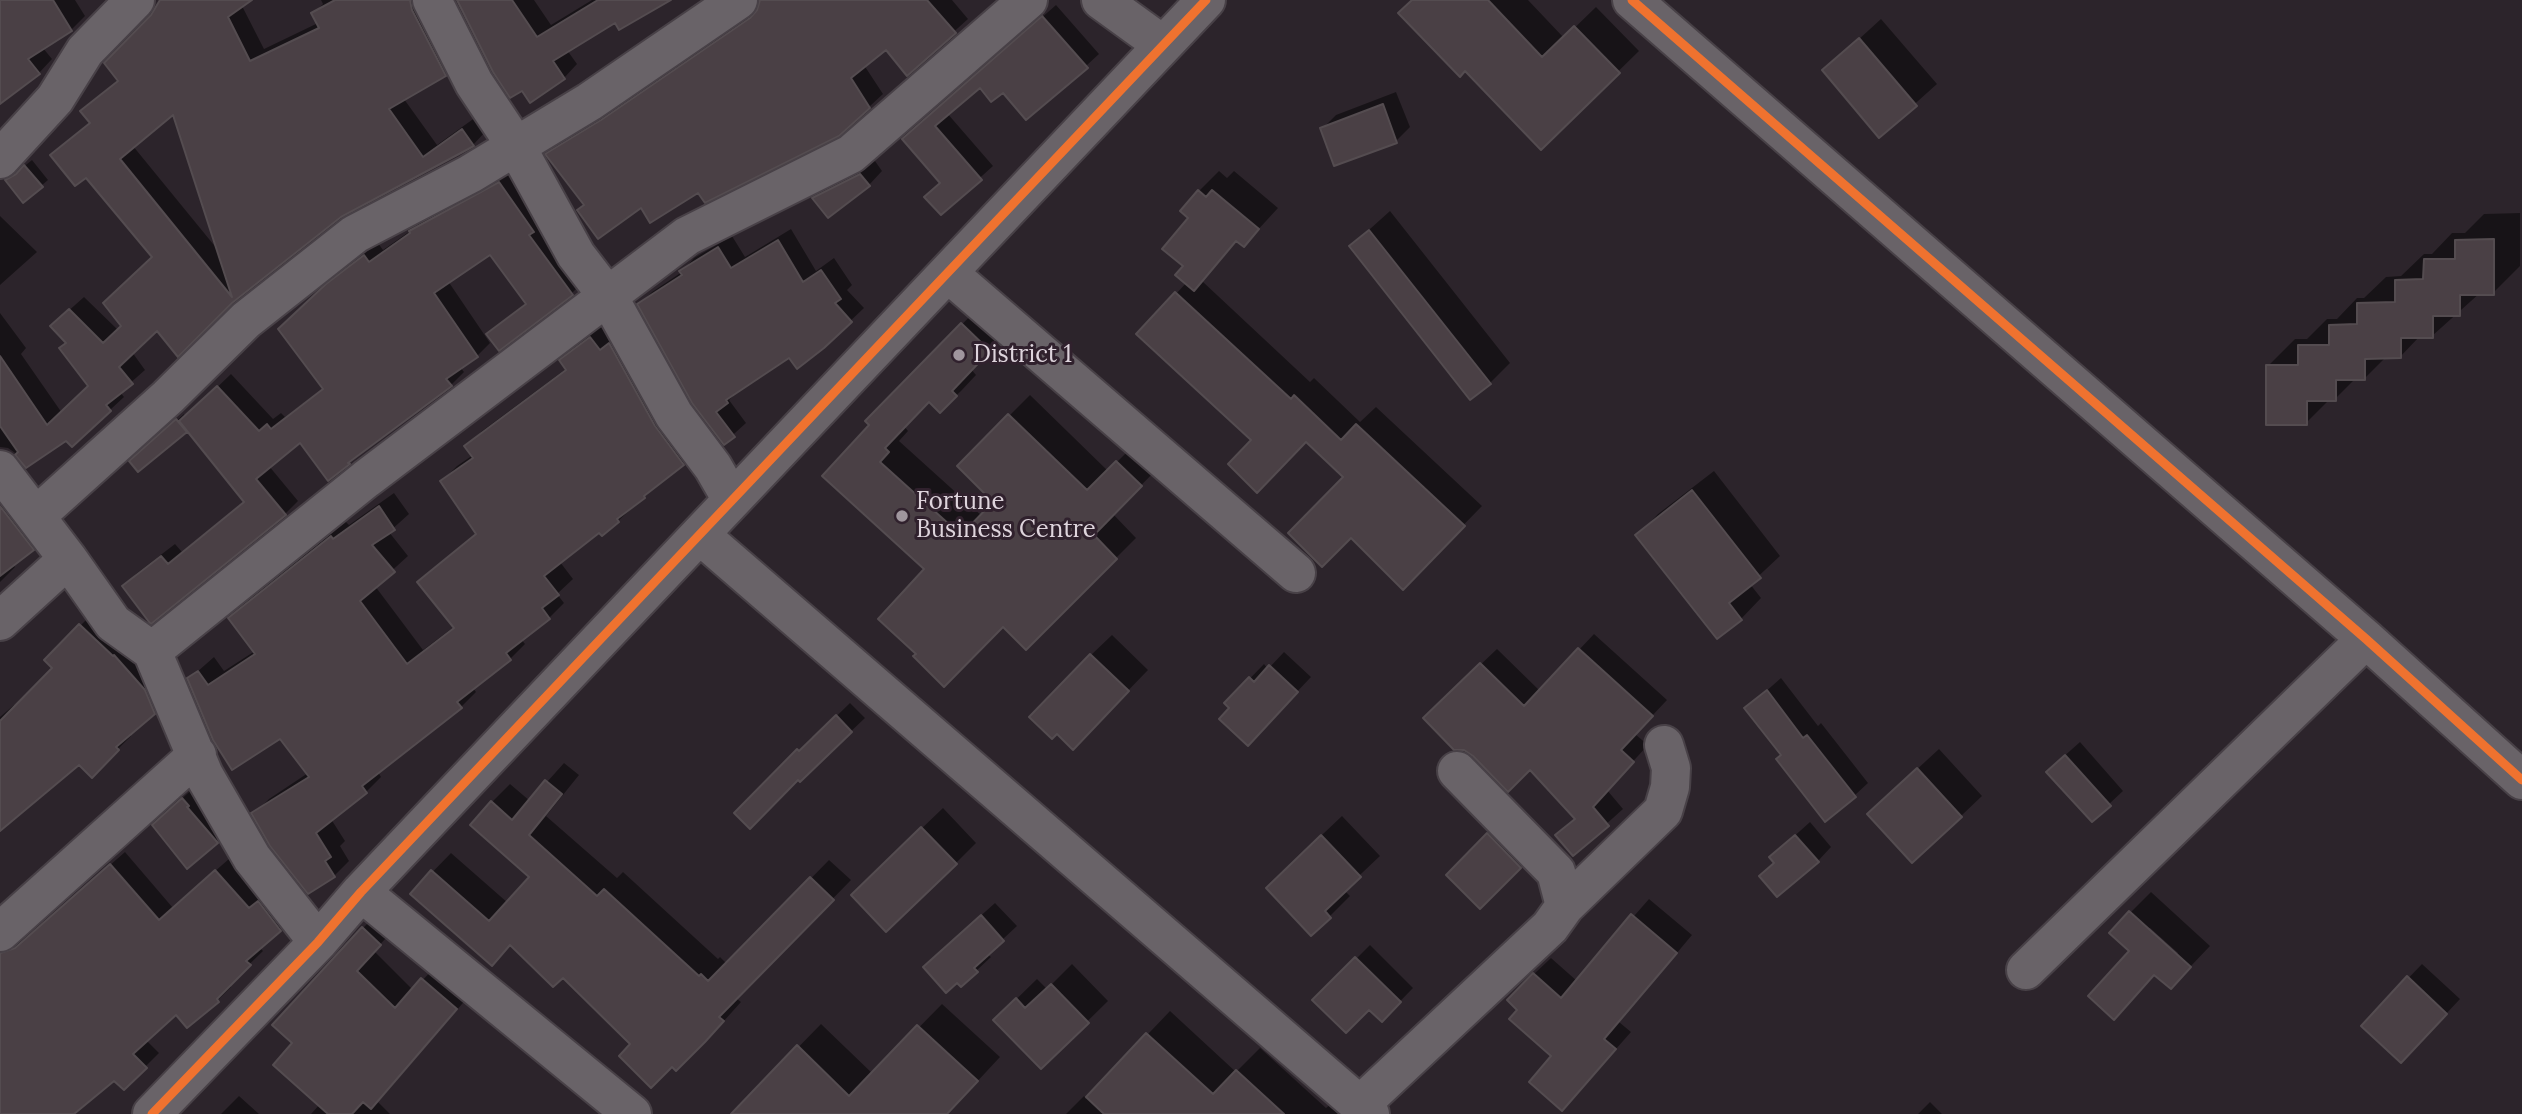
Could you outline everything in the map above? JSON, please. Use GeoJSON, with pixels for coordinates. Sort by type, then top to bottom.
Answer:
{"type":"FeatureCollection","features":[{"type":"Feature","properties":{"kind":"street"},"geometry":{"type":"LineString","coordinates":[[0,159],[55,99],[85,51],[135,0]]}},
{"type":"Feature","properties":{"kind":"street"},"geometry":{"type":"LineString","coordinates":[[432,0],[474,83],[516,146],[576,255],[609,298],[674,415],[713,467],[732,500]]}},
{"type":"Feature","properties":{"kind":"street"},"geometry":{"type":"LineString","coordinates":[[36,516],[168,397],[246,320],[355,234],[470,174],[589,102],[738,0]]}},
{"type":"Feature","properties":{"kind":"street"},"geometry":{"type":"LineString","coordinates":[[152,651],[366,480],[609,298],[687,236],[850,153],[1028,0]]}},
{"type":"Feature","properties":{"kind":"street"},"geometry":{"type":"LineString","coordinates":[[1101,0],[1163,45]]}},
{"type":"Feature","properties":{"kind":"street"},"geometry":{"type":"LineString","coordinates":[[152,1114],[318,942],[361,892],[1206,0]]}},
{"type":"Feature","properties":{"kind":"street"},"geometry":{"type":"LineString","coordinates":[[1632,0],[2366,639],[2522,780]]}},
{"type":"Feature","properties":{"kind":"street"},"geometry":{"type":"LineString","coordinates":[[948,272],[1296,573]]}},
{"type":"Feature","properties":{"kind":"street"},"geometry":{"type":"LineString","coordinates":[[0,470],[113,623],[152,651],[204,775],[252,858],[318,942]]}},
{"type":"Feature","properties":{"kind":"street"},"geometry":{"type":"LineString","coordinates":[[700,535],[1365,1110],[1550,927],[1565,906],[1663,811],[1670,787],[1671,768],[1664,745]]}},
{"type":"Feature","properties":{"kind":"street"},"geometry":{"type":"LineString","coordinates":[[0,621],[68,559]]}},
{"type":"Feature","properties":{"kind":"street"},"geometry":{"type":"LineString","coordinates":[[2026,970],[2366,639]]}},
{"type":"Feature","properties":{"kind":"street"},"geometry":{"type":"LineString","coordinates":[[0,932],[197,755]]}},
{"type":"Feature","properties":{"kind":"street"},"geometry":{"type":"LineString","coordinates":[[1457,771],[1556,872],[1565,906]]}},
{"type":"Feature","properties":{"kind":"street"},"geometry":{"type":"LineString","coordinates":[[361,892],[632,1114]]}},
{"type":"Feature","properties":{"kind":"building"},"geometry":{"type":"Polygon","coordinates":[[[0,0],[53,0],[72,31],[28,59],[40,74],[0,104],[0,0]]]}},
{"type":"Feature","properties":{"kind":"building"},"geometry":{"type":"Polygon","coordinates":[[[160,0],[252,0],[228,17],[250,61],[319,28],[311,13],[335,0],[410,0],[412,10],[446,76],[389,109],[423,157],[462,129],[474,146],[341,217],[232,303],[178,357],[157,331],[119,367],[133,384],[106,405],[111,411],[72,447],[66,441],[26,468],[15,455],[18,452],[0,426],[0,356],[47,425],[88,386],[59,348],[66,343],[50,326],[69,309],[103,343],[121,326],[103,303],[152,257],[86,178],[75,186],[50,155],[90,123],[80,111],[118,81],[104,63],[151,15],[160,0]],[[173,115],[120,159],[232,297],[173,115]]]}},
{"type":"Feature","properties":{"kind":"building"},"geometry":{"type":"Polygon","coordinates":[[[457,0],[512,0],[537,37],[598,0],[671,0],[619,30],[615,23],[553,61],[565,79],[530,103],[522,91],[510,98],[493,72],[457,0]]]}},
{"type":"Feature","properties":{"kind":"building"},"geometry":{"type":"Polygon","coordinates":[[[760,0],[927,0],[956,33],[907,76],[886,50],[851,78],[870,108],[839,136],[705,203],[698,193],[650,223],[641,208],[598,239],[577,210],[584,205],[545,154],[601,120],[750,18],[757,10],[760,0]]]}},
{"type":"Feature","properties":{"kind":"building"},"geometry":{"type":"Polygon","coordinates":[[[1412,0],[1488,0],[1542,57],[1574,26],[1620,73],[1541,150],[1465,71],[1460,77],[1398,13],[1412,0]]]}},
{"type":"Feature","properties":{"kind":"building"},"geometry":{"type":"Polygon","coordinates":[[[1042,16],[1088,68],[1026,120],[1003,93],[991,102],[980,88],[935,126],[982,180],[941,215],[924,197],[940,183],[902,139],[1042,16]]]}},
{"type":"Feature","properties":{"kind":"building"},"geometry":{"type":"Polygon","coordinates":[[[1859,38],[1917,106],[1879,138],[1822,70],[1859,38]]]}},
{"type":"Feature","properties":{"kind":"building"},"geometry":{"type":"Polygon","coordinates":[[[1383,104],[1397,143],[1334,166],[1320,128],[1383,104]]]}},
{"type":"Feature","properties":{"kind":"building"},"geometry":{"type":"Polygon","coordinates":[[[24,165],[43,187],[23,203],[5,180],[16,174],[24,165]]]}},
{"type":"Feature","properties":{"kind":"building"},"geometry":{"type":"Polygon","coordinates":[[[860,174],[870,186],[828,218],[812,198],[860,174]]]}},
{"type":"Feature","properties":{"kind":"building"},"geometry":{"type":"Polygon","coordinates":[[[499,182],[534,232],[529,235],[573,295],[499,351],[486,334],[526,304],[490,255],[434,293],[478,357],[446,379],[452,386],[348,463],[350,464],[328,481],[300,443],[256,479],[286,515],[151,624],[122,586],[161,556],[168,564],[244,502],[179,421],[217,386],[259,431],[267,424],[271,429],[323,389],[278,329],[326,284],[364,255],[369,262],[410,233],[409,231],[499,182]]]}},
{"type":"Feature","properties":{"kind":"building"},"geometry":{"type":"Polygon","coordinates":[[[1198,190],[1206,197],[1212,190],[1259,229],[1244,247],[1236,241],[1194,291],[1175,275],[1183,266],[1162,249],[1188,218],[1180,211],[1198,190]]]}},
{"type":"Feature","properties":{"kind":"building"},"geometry":{"type":"Polygon","coordinates":[[[1369,230],[1491,384],[1470,400],[1349,246],[1369,230]]]}},
{"type":"Feature","properties":{"kind":"building"},"geometry":{"type":"Polygon","coordinates":[[[2494,239],[2494,295],[2460,295],[2460,316],[2433,316],[2433,338],[2401,338],[2401,358],[2365,359],[2365,380],[2336,380],[2336,401],[2307,401],[2307,425],[2266,425],[2266,365],[2298,365],[2298,345],[2329,345],[2329,325],[2357,324],[2357,303],[2395,302],[2395,280],[2423,279],[2424,259],[2455,259],[2455,240],[2494,239]]]}},
{"type":"Feature","properties":{"kind":"building"},"geometry":{"type":"Polygon","coordinates":[[[778,240],[803,282],[821,270],[841,299],[835,303],[852,322],[797,369],[789,358],[726,400],[728,403],[716,412],[735,437],[724,445],[692,403],[637,304],[682,275],[679,271],[718,247],[731,268],[778,240]]]}},
{"type":"Feature","properties":{"kind":"building"},"geometry":{"type":"Polygon","coordinates":[[[1175,292],[1291,399],[1294,395],[1341,440],[1356,424],[1465,526],[1403,590],[1351,538],[1322,567],[1288,533],[1343,477],[1306,442],[1257,493],[1228,464],[1251,440],[1136,334],[1175,292]]]}},
{"type":"Feature","properties":{"kind":"building"},"geometry":{"type":"Polygon","coordinates":[[[961,323],[990,351],[952,391],[957,396],[940,413],[929,402],[885,448],[889,452],[880,462],[961,535],[993,502],[957,466],[1008,414],[1087,490],[1116,461],[1142,486],[1094,535],[1117,559],[1026,650],[1003,627],[944,687],[913,656],[916,654],[878,619],[924,569],[822,476],[869,425],[865,421],[961,323]]]}},
{"type":"Feature","properties":{"kind":"building"},"geometry":{"type":"Polygon","coordinates":[[[590,337],[600,350],[609,343],[655,426],[684,465],[617,519],[619,522],[602,536],[599,533],[544,576],[559,595],[542,608],[550,619],[506,653],[511,660],[457,702],[462,708],[362,786],[367,793],[316,833],[331,857],[325,861],[335,877],[308,894],[270,846],[251,813],[309,777],[280,739],[232,770],[213,740],[187,678],[198,671],[208,685],[255,654],[228,618],[331,536],[333,539],[379,506],[395,530],[372,545],[395,572],[360,601],[407,664],[454,628],[417,582],[476,534],[440,481],[473,458],[464,446],[566,370],[559,360],[590,337]]]}},
{"type":"Feature","properties":{"kind":"building"},"geometry":{"type":"Polygon","coordinates":[[[176,419],[187,432],[138,472],[129,461],[176,419]]]}},
{"type":"Feature","properties":{"kind":"building"},"geometry":{"type":"Polygon","coordinates":[[[1692,490],[1761,578],[1729,603],[1742,620],[1717,639],[1635,535],[1692,490]]]}},
{"type":"Feature","properties":{"kind":"building"},"geometry":{"type":"Polygon","coordinates":[[[0,506],[34,550],[0,576],[0,506]]]}},
{"type":"Feature","properties":{"kind":"building"},"geometry":{"type":"Polygon","coordinates":[[[79,624],[114,655],[145,690],[155,714],[116,747],[119,750],[92,778],[79,765],[0,831],[0,721],[52,668],[44,660],[79,624]]]}},
{"type":"Feature","properties":{"kind":"building"},"geometry":{"type":"Polygon","coordinates":[[[1578,648],[1653,716],[1621,750],[1634,762],[1593,807],[1609,826],[1573,856],[1555,835],[1575,819],[1530,770],[1508,792],[1473,756],[1464,750],[1454,750],[1423,718],[1480,663],[1524,706],[1578,648]]]}},
{"type":"Feature","properties":{"kind":"building"},"geometry":{"type":"Polygon","coordinates":[[[1090,654],[1129,691],[1073,750],[1057,734],[1052,739],[1029,717],[1090,654]]]}},
{"type":"Feature","properties":{"kind":"building"},"geometry":{"type":"Polygon","coordinates":[[[1269,665],[1298,692],[1248,746],[1219,719],[1229,708],[1224,703],[1249,677],[1254,682],[1269,665]]]}},
{"type":"Feature","properties":{"kind":"building"},"geometry":{"type":"Polygon","coordinates":[[[1767,690],[1803,738],[1807,735],[1856,797],[1825,822],[1776,759],[1781,755],[1744,708],[1767,690]]]}},
{"type":"Feature","properties":{"kind":"building"},"geometry":{"type":"Polygon","coordinates":[[[836,715],[852,732],[800,782],[798,780],[750,829],[734,813],[797,749],[799,751],[836,715]]]}},
{"type":"Feature","properties":{"kind":"building"},"geometry":{"type":"Polygon","coordinates":[[[2065,755],[2111,806],[2092,822],[2046,772],[2065,755]]]}},
{"type":"Feature","properties":{"kind":"building"},"geometry":{"type":"Polygon","coordinates":[[[1917,768],[1962,817],[1912,863],[1867,814],[1917,768]]]}},
{"type":"Feature","properties":{"kind":"building"},"geometry":{"type":"Polygon","coordinates":[[[545,780],[562,794],[529,835],[597,896],[604,889],[699,976],[701,974],[708,981],[810,877],[834,900],[719,1017],[724,1021],[705,1042],[676,1071],[672,1067],[651,1088],[619,1056],[630,1044],[563,978],[553,987],[510,945],[492,966],[410,894],[431,870],[489,921],[529,877],[470,825],[491,801],[512,820],[545,780]]]}},
{"type":"Feature","properties":{"kind":"building"},"geometry":{"type":"Polygon","coordinates":[[[182,798],[218,843],[187,869],[152,825],[182,798]]]}},
{"type":"Feature","properties":{"kind":"building"},"geometry":{"type":"Polygon","coordinates":[[[921,827],[957,864],[886,932],[851,895],[921,827]]]}},
{"type":"Feature","properties":{"kind":"building"},"geometry":{"type":"Polygon","coordinates":[[[1487,833],[1521,868],[1480,909],[1446,875],[1487,833]]]}},
{"type":"Feature","properties":{"kind":"building"},"geometry":{"type":"Polygon","coordinates":[[[1321,835],[1361,877],[1325,911],[1331,918],[1311,936],[1266,888],[1321,835]]]}},
{"type":"Feature","properties":{"kind":"building"},"geometry":{"type":"Polygon","coordinates":[[[1795,835],[1819,862],[1777,897],[1759,876],[1774,863],[1769,857],[1795,835]]]}},
{"type":"Feature","properties":{"kind":"building"},"geometry":{"type":"Polygon","coordinates":[[[110,864],[159,920],[215,870],[249,908],[258,901],[281,931],[246,961],[251,965],[217,999],[219,1002],[187,1028],[176,1015],[133,1054],[147,1068],[124,1090],[114,1081],[74,1114],[0,1114],[0,953],[15,948],[110,864]]]}},
{"type":"Feature","properties":{"kind":"building"},"geometry":{"type":"Polygon","coordinates":[[[2129,911],[2191,967],[2171,989],[2154,975],[2114,1020],[2088,996],[2129,951],[2109,933],[2129,911]]]}},
{"type":"Feature","properties":{"kind":"building"},"geometry":{"type":"Polygon","coordinates":[[[1631,914],[1677,953],[1604,1039],[1616,1049],[1562,1111],[1529,1082],[1551,1056],[1509,1019],[1517,1010],[1507,1000],[1533,973],[1561,998],[1631,914]]]}},
{"type":"Feature","properties":{"kind":"building"},"geometry":{"type":"Polygon","coordinates":[[[981,915],[1004,941],[974,968],[978,972],[961,987],[957,983],[946,993],[923,967],[981,915]]]}},
{"type":"Feature","properties":{"kind":"building"},"geometry":{"type":"Polygon","coordinates":[[[362,927],[381,945],[357,971],[395,1008],[421,978],[457,1009],[371,1109],[363,1102],[352,1114],[328,1114],[273,1065],[292,1043],[272,1025],[362,927]]]}},
{"type":"Feature","properties":{"kind":"building"},"geometry":{"type":"Polygon","coordinates":[[[1355,957],[1401,1002],[1382,1022],[1369,1010],[1346,1033],[1312,1000],[1355,957]]]}},
{"type":"Feature","properties":{"kind":"building"},"geometry":{"type":"Polygon","coordinates":[[[2407,976],[2447,1014],[2401,1063],[2361,1026],[2407,976]]]}},
{"type":"Feature","properties":{"kind":"building"},"geometry":{"type":"Polygon","coordinates":[[[1051,984],[1089,1023],[1041,1069],[993,1020],[1016,998],[1025,1008],[1051,984]]]}},
{"type":"Feature","properties":{"kind":"building"},"geometry":{"type":"Polygon","coordinates":[[[917,1025],[978,1081],[947,1114],[731,1114],[797,1045],[849,1096],[917,1025]]]}},
{"type":"Feature","properties":{"kind":"building"},"geometry":{"type":"Polygon","coordinates":[[[1146,1033],[1213,1094],[1236,1070],[1284,1114],[1104,1114],[1086,1097],[1146,1033]]]}},
{"type":"Feature","properties":{"kind":"cycle path"},"geometry":{"type":"LineString","coordinates":[[152,1114],[318,942],[361,892],[1206,0]]}},
{"type":"Feature","properties":{"kind":"cycle path"},"geometry":{"type":"LineString","coordinates":[[1632,0],[2366,639],[2522,780]]}},
{"type":"Feature","properties":{"kind":"place","name":"District 1"},"geometry":{"type":"Point","coordinates":[959,355]}},
{"type":"Feature","properties":{"kind":"place","name":"Fortune Business Centre"},"geometry":{"type":"Point","coordinates":[902,516]}}]}
